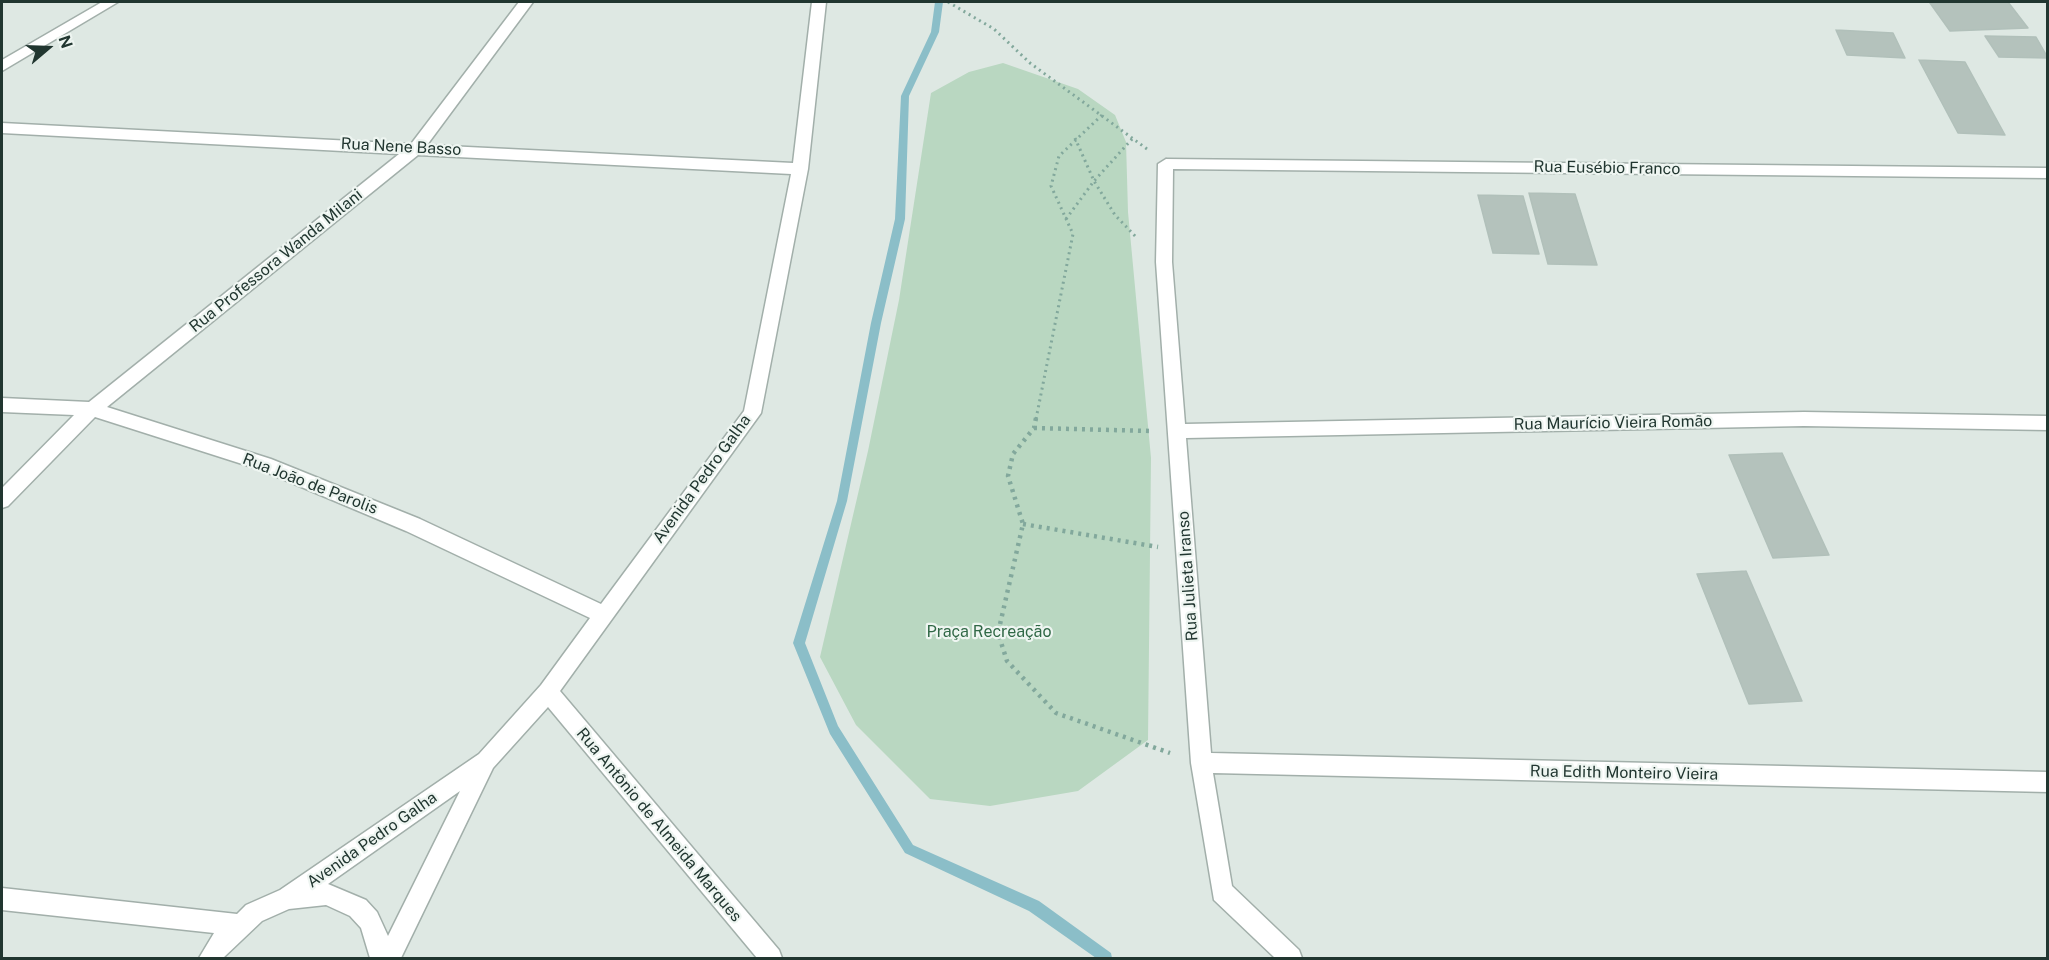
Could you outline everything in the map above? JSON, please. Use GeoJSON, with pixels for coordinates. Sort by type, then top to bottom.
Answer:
{"type":"FeatureCollection","features":[{"type":"Feature","properties":{"kind":"street"},"geometry":{"type":"LineString","coordinates":[[2,66],[111,2]]}},
{"type":"Feature","properties":{"kind":"street","name":"Rua Professora Wanda Milani"},"geometry":{"type":"LineString","coordinates":[[2,500],[92,409],[416,148],[526,2]]}},
{"type":"Feature","properties":{"kind":"street","name":"Avenida Pedro Galha"},"geometry":{"type":"LineString","coordinates":[[288,898],[486,761],[548,692],[752,413],[800,169],[819,2]]}},
{"type":"Feature","properties":{"kind":"street","name":"Rua Nene Basso"},"geometry":{"type":"LineString","coordinates":[[2,128],[800,169]]}},
{"type":"Feature","properties":{"kind":"street","name":"Rua Eusébio Franco"},"geometry":{"type":"LineString","coordinates":[[1166,164],[2048,173]]}},
{"type":"Feature","properties":{"kind":"street","name":"Rua Julieta Iranso"},"geometry":{"type":"LineString","coordinates":[[1166,164],[1164,262],[1201,764],[1222,891],[1291,958]]}},
{"type":"Feature","properties":{"kind":"street","name":"Rua João de Parolis"},"geometry":{"type":"LineString","coordinates":[[2,405],[92,409],[266,464],[413,525],[603,615]]}},
{"type":"Feature","properties":{"kind":"street","name":"Rua Maurício Vieira Romão"},"geometry":{"type":"LineString","coordinates":[[1178,431],[1804,419],[2048,423]]}},
{"type":"Feature","properties":{"kind":"street","name":"Rua Antônio de Almeida Marques"},"geometry":{"type":"LineString","coordinates":[[548,692],[771,958]]}},
{"type":"Feature","properties":{"kind":"street","name":"Avenida Pedro Galha"},"geometry":{"type":"LineString","coordinates":[[389,958],[486,761]]}},
{"type":"Feature","properties":{"kind":"street","name":"Rua Edith Monteiro Vieira"},"geometry":{"type":"LineString","coordinates":[[1201,764],[2048,782]]}},
{"type":"Feature","properties":{"kind":"street"},"geometry":{"type":"LineString","coordinates":[[210,958],[239,925],[254,913],[288,898],[326,894],[358,908],[369,920],[377,937],[381,958]]}},
{"type":"Feature","properties":{"kind":"street"},"geometry":{"type":"LineString","coordinates":[[2,899],[239,925]]}},
{"type":"Feature","properties":{"kind":"path"},"geometry":{"type":"LineString","coordinates":[[948,2],[958,5],[994,29],[1030,63],[1166,164]]}},
{"type":"Feature","properties":{"kind":"path"},"geometry":{"type":"LineString","coordinates":[[1102,115],[1075,138],[1059,156],[1051,186],[1073,234],[1034,428],[1013,454],[1008,476],[1023,524],[998,633],[1007,661],[1056,713],[1201,764]]}},
{"type":"Feature","properties":{"kind":"path"},"geometry":{"type":"LineString","coordinates":[[1075,138],[1094,181],[1124,226],[1164,262]]}},
{"type":"Feature","properties":{"kind":"path"},"geometry":{"type":"LineString","coordinates":[[1066,219],[1094,181],[1133,138]]}},
{"type":"Feature","properties":{"kind":"path"},"geometry":{"type":"LineString","coordinates":[[1034,428],[1178,431]]}},
{"type":"Feature","properties":{"kind":"path"},"geometry":{"type":"LineString","coordinates":[[1023,524],[1187,551]]}},
{"type":"Feature","properties":{"kind":"green space","name":"Praça Recreação"},"geometry":{"type":"Polygon","coordinates":[[[1003,63],[1078,89],[1115,115],[1126,142],[1128,212],[1151,458],[1148,740],[1078,791],[990,806],[930,799],[856,725],[820,657],[868,451],[899,300],[931,93],[969,72],[1003,63]]]}},
{"type":"Feature","properties":{"kind":"building"},"geometry":{"type":"Polygon","coordinates":[[[2008,2],[2028,28],[1950,31],[1930,3],[2008,2]]]}},
{"type":"Feature","properties":{"kind":"building"},"geometry":{"type":"Polygon","coordinates":[[[1836,30],[1893,33],[1905,58],[1847,55],[1836,30]]]}},
{"type":"Feature","properties":{"kind":"building"},"geometry":{"type":"Polygon","coordinates":[[[1985,36],[2036,37],[2048,58],[1999,57],[1985,36]]]}},
{"type":"Feature","properties":{"kind":"building"},"geometry":{"type":"Polygon","coordinates":[[[1919,60],[1965,62],[2005,135],[1958,133],[1919,60]]]}},
{"type":"Feature","properties":{"kind":"building"},"geometry":{"type":"Polygon","coordinates":[[[1529,193],[1575,194],[1597,265],[1548,264],[1529,193]]]}},
{"type":"Feature","properties":{"kind":"building"},"geometry":{"type":"Polygon","coordinates":[[[1478,195],[1523,196],[1539,254],[1493,253],[1478,195]]]}},
{"type":"Feature","properties":{"kind":"building"},"geometry":{"type":"Polygon","coordinates":[[[1782,453],[1829,555],[1773,558],[1729,455],[1782,453]]]}},
{"type":"Feature","properties":{"kind":"building"},"geometry":{"type":"Polygon","coordinates":[[[1746,571],[1802,701],[1749,704],[1697,574],[1746,571]]]}},
{"type":"Feature","properties":{"kind":"waterway"},"geometry":{"type":"LineString","coordinates":[[939,2],[935,32],[905,96],[900,219],[876,323],[842,501],[799,643],[834,730],[909,849],[1034,906],[1106,958]]}}]}
